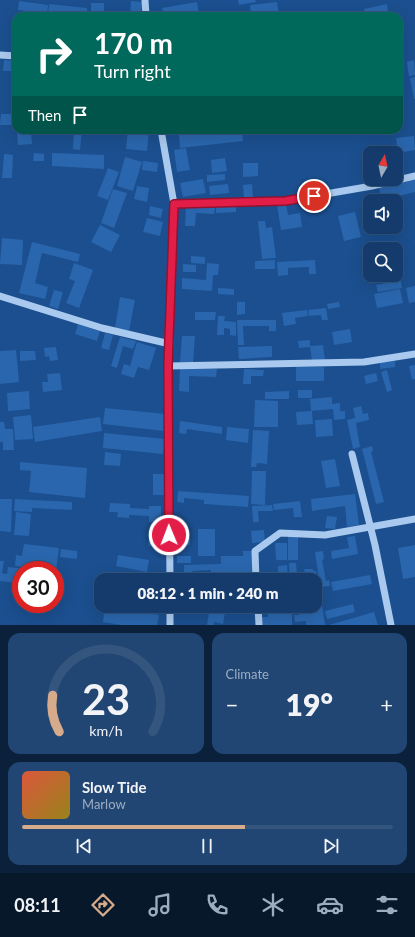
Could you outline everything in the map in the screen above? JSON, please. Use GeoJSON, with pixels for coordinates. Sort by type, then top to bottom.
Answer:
{"type":"FeatureCollection","features":[{"type":"Feature","properties":{"kind":"street"},"geometry":{"type":"LineString","coordinates":[[145,0],[146,12]]}},
{"type":"Feature","properties":{"kind":"street"},"geometry":{"type":"LineString","coordinates":[[0,55],[12,56]]}},
{"type":"Feature","properties":{"kind":"street"},"geometry":{"type":"LineString","coordinates":[[162,134],[174,204],[168,366],[170,573]]}},
{"type":"Feature","properties":{"kind":"street"},"geometry":{"type":"LineString","coordinates":[[174,204],[285,201],[372,186],[415,176]]}},
{"type":"Feature","properties":{"kind":"street"},"geometry":{"type":"LineString","coordinates":[[0,296],[102,328],[170,344]]}},
{"type":"Feature","properties":{"kind":"street"},"geometry":{"type":"LineString","coordinates":[[168,366],[364,362],[415,354]]}},
{"type":"Feature","properties":{"kind":"street"},"geometry":{"type":"LineString","coordinates":[[352,454],[370,527],[391,625]]}},
{"type":"Feature","properties":{"kind":"street"},"geometry":{"type":"LineString","coordinates":[[256,573],[255,551],[280,533],[325,535],[415,519]]}},
{"type":"Feature","properties":{"kind":"street"},"geometry":{"type":"LineString","coordinates":[[170,613],[170,625]]}},
{"type":"Feature","properties":{"kind":"street"},"geometry":{"type":"LineString","coordinates":[[258,613],[259,625]]}},
{"type":"Feature","properties":{"kind":"building"},"geometry":{"type":"Polygon","coordinates":[[[238,0],[255,0],[256,2],[239,5],[238,0]]]}},
{"type":"Feature","properties":{"kind":"building"},"geometry":{"type":"Polygon","coordinates":[[[19,1],[48,5],[47,12],[18,10],[19,1]]]}},
{"type":"Feature","properties":{"kind":"building"},"geometry":{"type":"Polygon","coordinates":[[[131,1],[142,2],[141,12],[130,12],[131,1]]]}},
{"type":"Feature","properties":{"kind":"building"},"geometry":{"type":"Polygon","coordinates":[[[197,2],[198,12],[163,12],[162,8],[197,2]]]}},
{"type":"Feature","properties":{"kind":"building"},"geometry":{"type":"Polygon","coordinates":[[[277,2],[278,12],[251,12],[250,5],[277,2]]]}},
{"type":"Feature","properties":{"kind":"building"},"geometry":{"type":"Polygon","coordinates":[[[91,3],[104,3],[104,12],[91,12],[91,3]]]}},
{"type":"Feature","properties":{"kind":"building"},"geometry":{"type":"Polygon","coordinates":[[[49,4],[87,8],[87,12],[48,12],[49,4]]]}},
{"type":"Feature","properties":{"kind":"building"},"geometry":{"type":"Polygon","coordinates":[[[387,4],[388,12],[365,12],[364,9],[387,4]]]}},
{"type":"Feature","properties":{"kind":"building"},"geometry":{"type":"Polygon","coordinates":[[[4,60],[12,61],[12,71],[3,71],[4,60]]]}},
{"type":"Feature","properties":{"kind":"building"},"geometry":{"type":"Polygon","coordinates":[[[414,60],[415,75],[409,76],[407,62],[414,60]]]}},
{"type":"Feature","properties":{"kind":"building"},"geometry":{"type":"Polygon","coordinates":[[[415,77],[415,99],[414,99],[410,78],[415,77]]]}},
{"type":"Feature","properties":{"kind":"building"},"geometry":{"type":"Polygon","coordinates":[[[1,114],[12,114],[12,125],[0,125],[1,114]]]}},
{"type":"Feature","properties":{"kind":"building"},"geometry":{"type":"Polygon","coordinates":[[[17,134],[31,134],[32,144],[18,145],[17,134]]]}},
{"type":"Feature","properties":{"kind":"building"},"geometry":{"type":"Polygon","coordinates":[[[74,134],[82,134],[80,150],[73,149],[74,134]]]}},
{"type":"Feature","properties":{"kind":"building"},"geometry":{"type":"Polygon","coordinates":[[[128,134],[149,134],[147,151],[126,149],[128,134]]]}},
{"type":"Feature","properties":{"kind":"building"},"geometry":{"type":"Polygon","coordinates":[[[179,134],[242,134],[243,141],[180,148],[179,134]]]}},
{"type":"Feature","properties":{"kind":"building"},"geometry":{"type":"Polygon","coordinates":[[[414,136],[415,150],[403,152],[403,146],[397,146],[396,138],[414,136]]]}},
{"type":"Feature","properties":{"kind":"building"},"geometry":{"type":"Polygon","coordinates":[[[186,148],[190,170],[177,172],[174,150],[186,148]]]}},
{"type":"Feature","properties":{"kind":"building"},"geometry":{"type":"Polygon","coordinates":[[[34,153],[44,154],[44,161],[33,161],[34,153]]]}},
{"type":"Feature","properties":{"kind":"building"},"geometry":{"type":"Polygon","coordinates":[[[52,153],[104,155],[104,169],[52,166],[52,153]]]}},
{"type":"Feature","properties":{"kind":"building"},"geometry":{"type":"Polygon","coordinates":[[[4,154],[13,155],[12,178],[2,178],[4,154]]]}},
{"type":"Feature","properties":{"kind":"building"},"geometry":{"type":"Polygon","coordinates":[[[125,157],[142,162],[133,191],[117,186],[125,157]]]}},
{"type":"Feature","properties":{"kind":"building"},"geometry":{"type":"Polygon","coordinates":[[[225,158],[227,171],[212,173],[211,160],[225,158]]]}},
{"type":"Feature","properties":{"kind":"building"},"geometry":{"type":"Polygon","coordinates":[[[143,161],[158,163],[157,172],[142,170],[143,161]]]}},
{"type":"Feature","properties":{"kind":"building"},"geometry":{"type":"Polygon","coordinates":[[[243,163],[258,163],[258,176],[243,177],[243,163]]]}},
{"type":"Feature","properties":{"kind":"building"},"geometry":{"type":"Polygon","coordinates":[[[108,168],[119,172],[108,200],[97,196],[108,168]]]}},
{"type":"Feature","properties":{"kind":"building"},"geometry":{"type":"Polygon","coordinates":[[[225,174],[225,180],[207,182],[207,175],[225,174]]]}},
{"type":"Feature","properties":{"kind":"building"},"geometry":{"type":"Polygon","coordinates":[[[203,179],[206,193],[183,197],[180,183],[203,179]]]}},
{"type":"Feature","properties":{"kind":"building"},"geometry":{"type":"Polygon","coordinates":[[[415,179],[415,192],[403,195],[380,194],[379,188],[387,186],[403,186],[403,182],[415,179]]]}},
{"type":"Feature","properties":{"kind":"building"},"geometry":{"type":"Polygon","coordinates":[[[228,184],[229,193],[210,195],[209,186],[228,184]]]}},
{"type":"Feature","properties":{"kind":"building"},"geometry":{"type":"Polygon","coordinates":[[[252,184],[253,197],[244,198],[243,185],[252,184]]]}},
{"type":"Feature","properties":{"kind":"building"},"geometry":{"type":"Polygon","coordinates":[[[137,186],[149,188],[147,202],[134,199],[137,186]]]}},
{"type":"Feature","properties":{"kind":"building"},"geometry":{"type":"Polygon","coordinates":[[[113,189],[127,193],[114,228],[101,223],[113,189]]]}},
{"type":"Feature","properties":{"kind":"building"},"geometry":{"type":"Polygon","coordinates":[[[286,204],[288,215],[300,213],[302,227],[281,230],[277,205],[286,204]]]}},
{"type":"Feature","properties":{"kind":"building"},"geometry":{"type":"Polygon","coordinates":[[[150,206],[163,209],[161,218],[149,215],[150,206]]]}},
{"type":"Feature","properties":{"kind":"building"},"geometry":{"type":"Polygon","coordinates":[[[186,206],[215,208],[214,214],[196,213],[195,226],[185,226],[186,206]]]}},
{"type":"Feature","properties":{"kind":"building"},"geometry":{"type":"Polygon","coordinates":[[[216,206],[236,206],[236,212],[216,213],[216,206]]]}},
{"type":"Feature","properties":{"kind":"building"},"geometry":{"type":"Polygon","coordinates":[[[355,212],[361,237],[344,241],[338,216],[355,212]]]}},
{"type":"Feature","properties":{"kind":"building"},"geometry":{"type":"Polygon","coordinates":[[[147,218],[163,222],[160,236],[143,232],[147,218]]]}},
{"type":"Feature","properties":{"kind":"building"},"geometry":{"type":"Polygon","coordinates":[[[258,221],[265,221],[266,228],[272,227],[276,258],[262,259],[258,221]]]}},
{"type":"Feature","properties":{"kind":"building"},"geometry":{"type":"Polygon","coordinates":[[[100,225],[120,235],[111,252],[91,242],[100,225]]]}},
{"type":"Feature","properties":{"kind":"building"},"geometry":{"type":"Polygon","coordinates":[[[2,238],[23,240],[22,265],[0,264],[2,238]]]}},
{"type":"Feature","properties":{"kind":"building"},"geometry":{"type":"Polygon","coordinates":[[[32,242],[80,254],[78,262],[42,253],[35,283],[48,287],[45,299],[19,293],[32,242]]]}},
{"type":"Feature","properties":{"kind":"building"},"geometry":{"type":"Polygon","coordinates":[[[191,256],[205,257],[205,264],[191,263],[191,256]]]}},
{"type":"Feature","properties":{"kind":"building"},"geometry":{"type":"Polygon","coordinates":[[[275,260],[275,269],[255,269],[255,261],[275,260]]]}},
{"type":"Feature","properties":{"kind":"building"},"geometry":{"type":"Polygon","coordinates":[[[315,260],[316,274],[309,274],[309,267],[288,268],[288,275],[278,276],[277,262],[315,260]]]}},
{"type":"Feature","properties":{"kind":"building"},"geometry":{"type":"Polygon","coordinates":[[[74,263],[93,270],[79,308],[66,303],[75,281],[69,279],[74,263]]]}},
{"type":"Feature","properties":{"kind":"building"},"geometry":{"type":"Polygon","coordinates":[[[207,263],[219,264],[218,275],[213,275],[212,291],[182,289],[182,278],[206,280],[207,263]]]}},
{"type":"Feature","properties":{"kind":"building"},"geometry":{"type":"Polygon","coordinates":[[[183,264],[196,265],[196,272],[183,272],[183,264]]]}},
{"type":"Feature","properties":{"kind":"building"},"geometry":{"type":"Polygon","coordinates":[[[401,282],[402,288],[378,292],[376,285],[401,282]]]}},
{"type":"Feature","properties":{"kind":"building"},"geometry":{"type":"Polygon","coordinates":[[[415,286],[415,302],[409,303],[406,288],[415,286]]]}},
{"type":"Feature","properties":{"kind":"building"},"geometry":{"type":"Polygon","coordinates":[[[218,288],[234,289],[234,295],[218,294],[218,288]]]}},
{"type":"Feature","properties":{"kind":"building"},"geometry":{"type":"Polygon","coordinates":[[[400,289],[403,303],[377,308],[374,294],[400,289]]]}},
{"type":"Feature","properties":{"kind":"building"},"geometry":{"type":"Polygon","coordinates":[[[54,290],[63,292],[58,309],[49,306],[54,290]]]}},
{"type":"Feature","properties":{"kind":"building"},"geometry":{"type":"Polygon","coordinates":[[[120,297],[135,300],[129,331],[115,328],[120,297]]]}},
{"type":"Feature","properties":{"kind":"building"},"geometry":{"type":"Polygon","coordinates":[[[237,302],[245,302],[245,314],[237,315],[237,302]]]}},
{"type":"Feature","properties":{"kind":"building"},"geometry":{"type":"Polygon","coordinates":[[[339,302],[340,307],[328,309],[327,304],[339,302]]]}},
{"type":"Feature","properties":{"kind":"building"},"geometry":{"type":"Polygon","coordinates":[[[326,308],[328,320],[322,320],[321,315],[309,316],[308,310],[326,308]]]}},
{"type":"Feature","properties":{"kind":"building"},"geometry":{"type":"Polygon","coordinates":[[[307,310],[308,316],[295,318],[296,324],[284,326],[282,313],[307,310]]]}},
{"type":"Feature","properties":{"kind":"building"},"geometry":{"type":"Polygon","coordinates":[[[195,312],[216,312],[215,320],[195,320],[195,312]]]}},
{"type":"Feature","properties":{"kind":"building"},"geometry":{"type":"Polygon","coordinates":[[[218,316],[225,316],[224,321],[236,322],[236,336],[230,335],[230,329],[224,328],[224,335],[217,335],[218,316]]]}},
{"type":"Feature","properties":{"kind":"building"},"geometry":{"type":"Polygon","coordinates":[[[237,320],[276,320],[276,331],[269,331],[269,326],[243,326],[244,345],[238,345],[237,320]]]}},
{"type":"Feature","properties":{"kind":"building"},"geometry":{"type":"Polygon","coordinates":[[[78,324],[100,331],[97,341],[75,334],[78,324]]]}},
{"type":"Feature","properties":{"kind":"building"},"geometry":{"type":"Polygon","coordinates":[[[350,329],[352,342],[334,345],[332,332],[350,329]]]}},
{"type":"Feature","properties":{"kind":"building"},"geometry":{"type":"Polygon","coordinates":[[[105,333],[113,335],[109,350],[101,348],[105,333]]]}},
{"type":"Feature","properties":{"kind":"building"},"geometry":{"type":"Polygon","coordinates":[[[182,336],[195,336],[193,364],[180,363],[182,336]]]}},
{"type":"Feature","properties":{"kind":"building"},"geometry":{"type":"Polygon","coordinates":[[[120,337],[136,341],[133,349],[123,346],[117,368],[111,366],[120,337]]]}},
{"type":"Feature","properties":{"kind":"building"},"geometry":{"type":"Polygon","coordinates":[[[310,340],[310,347],[299,348],[298,341],[310,340]]]}},
{"type":"Feature","properties":{"kind":"building"},"geometry":{"type":"Polygon","coordinates":[[[137,342],[156,348],[149,370],[138,367],[134,378],[121,374],[124,364],[130,366],[137,342]]]}},
{"type":"Feature","properties":{"kind":"building"},"geometry":{"type":"Polygon","coordinates":[[[323,345],[325,360],[312,361],[310,346],[323,345]]]}},
{"type":"Feature","properties":{"kind":"building"},"geometry":{"type":"Polygon","coordinates":[[[272,346],[272,357],[239,359],[238,347],[272,346]]]}},
{"type":"Feature","properties":{"kind":"building"},"geometry":{"type":"Polygon","coordinates":[[[56,347],[58,360],[50,361],[49,356],[45,357],[44,348],[56,347]]]}},
{"type":"Feature","properties":{"kind":"building"},"geometry":{"type":"Polygon","coordinates":[[[16,350],[19,382],[0,384],[0,351],[16,350]]]}},
{"type":"Feature","properties":{"kind":"building"},"geometry":{"type":"Polygon","coordinates":[[[20,351],[35,351],[36,360],[20,361],[20,351]]]}},
{"type":"Feature","properties":{"kind":"building"},"geometry":{"type":"Polygon","coordinates":[[[395,361],[395,367],[380,369],[380,362],[395,361]]]}},
{"type":"Feature","properties":{"kind":"building"},"geometry":{"type":"Polygon","coordinates":[[[415,365],[415,379],[412,380],[409,366],[415,365]]]}},
{"type":"Feature","properties":{"kind":"building"},"geometry":{"type":"Polygon","coordinates":[[[296,367],[324,367],[324,381],[296,381],[296,367]]]}},
{"type":"Feature","properties":{"kind":"building"},"geometry":{"type":"Polygon","coordinates":[[[180,368],[217,369],[216,377],[189,376],[189,392],[179,391],[180,368]]]}},
{"type":"Feature","properties":{"kind":"building"},"geometry":{"type":"Polygon","coordinates":[[[244,369],[264,370],[263,376],[251,376],[251,384],[243,384],[244,369]]]}},
{"type":"Feature","properties":{"kind":"building"},"geometry":{"type":"Polygon","coordinates":[[[387,370],[392,390],[387,392],[381,372],[387,370]]]}},
{"type":"Feature","properties":{"kind":"building"},"geometry":{"type":"Polygon","coordinates":[[[60,373],[62,390],[43,392],[42,382],[48,382],[47,374],[60,373]]]}},
{"type":"Feature","properties":{"kind":"building"},"geometry":{"type":"Polygon","coordinates":[[[376,373],[378,381],[366,384],[364,376],[376,373]]]}},
{"type":"Feature","properties":{"kind":"building"},"geometry":{"type":"Polygon","coordinates":[[[298,390],[312,390],[312,398],[298,398],[298,390]]]}},
{"type":"Feature","properties":{"kind":"building"},"geometry":{"type":"Polygon","coordinates":[[[29,391],[30,409],[8,411],[7,393],[29,391]]]}},
{"type":"Feature","properties":{"kind":"building"},"geometry":{"type":"Polygon","coordinates":[[[289,391],[289,399],[265,399],[265,392],[289,391]]]}},
{"type":"Feature","properties":{"kind":"building"},"geometry":{"type":"Polygon","coordinates":[[[332,397],[332,404],[340,403],[340,411],[345,411],[345,419],[334,420],[333,409],[311,411],[310,399],[332,397]]]}},
{"type":"Feature","properties":{"kind":"building"},"geometry":{"type":"Polygon","coordinates":[[[255,400],[278,401],[278,427],[254,427],[255,400]]]}},
{"type":"Feature","properties":{"kind":"building"},"geometry":{"type":"Polygon","coordinates":[[[361,406],[363,414],[368,413],[369,420],[356,423],[360,447],[353,449],[347,420],[355,418],[353,408],[361,406]]]}},
{"type":"Feature","properties":{"kind":"building"},"geometry":{"type":"Polygon","coordinates":[[[105,408],[166,414],[164,431],[103,424],[105,408]]]}},
{"type":"Feature","properties":{"kind":"building"},"geometry":{"type":"Polygon","coordinates":[[[312,411],[313,424],[297,425],[296,412],[312,411]]]}},
{"type":"Feature","properties":{"kind":"building"},"geometry":{"type":"Polygon","coordinates":[[[31,415],[33,439],[15,440],[13,417],[31,415]]]}},
{"type":"Feature","properties":{"kind":"building"},"geometry":{"type":"Polygon","coordinates":[[[100,417],[102,431],[35,442],[33,427],[100,417]]]}},
{"type":"Feature","properties":{"kind":"building"},"geometry":{"type":"Polygon","coordinates":[[[332,419],[333,436],[316,437],[315,420],[332,419]]]}},
{"type":"Feature","properties":{"kind":"building"},"geometry":{"type":"Polygon","coordinates":[[[180,421],[222,427],[222,434],[187,429],[186,434],[179,433],[180,421]]]}},
{"type":"Feature","properties":{"kind":"building"},"geometry":{"type":"Polygon","coordinates":[[[0,422],[4,422],[5,429],[13,429],[14,450],[3,450],[3,442],[0,442],[0,422]]]}},
{"type":"Feature","properties":{"kind":"building"},"geometry":{"type":"Polygon","coordinates":[[[227,427],[249,429],[248,443],[226,440],[227,427]]]}},
{"type":"Feature","properties":{"kind":"building"},"geometry":{"type":"Polygon","coordinates":[[[253,430],[269,431],[267,464],[257,463],[256,467],[251,467],[253,430]]]}},
{"type":"Feature","properties":{"kind":"building"},"geometry":{"type":"Polygon","coordinates":[[[104,433],[165,439],[163,454],[103,448],[104,433]]]}},
{"type":"Feature","properties":{"kind":"building"},"geometry":{"type":"Polygon","coordinates":[[[372,446],[373,451],[371,452],[384,502],[376,504],[362,449],[372,446]]]}},
{"type":"Feature","properties":{"kind":"building"},"geometry":{"type":"Polygon","coordinates":[[[105,452],[121,454],[120,466],[104,465],[105,452]]]}},
{"type":"Feature","properties":{"kind":"building"},"geometry":{"type":"Polygon","coordinates":[[[335,459],[340,486],[326,488],[321,461],[335,459]]]}},
{"type":"Feature","properties":{"kind":"building"},"geometry":{"type":"Polygon","coordinates":[[[20,462],[87,468],[85,498],[29,492],[31,471],[20,470],[20,462]]]}},
{"type":"Feature","properties":{"kind":"building"},"geometry":{"type":"Polygon","coordinates":[[[252,471],[266,471],[265,505],[251,504],[252,471]]]}},
{"type":"Feature","properties":{"kind":"building"},"geometry":{"type":"Polygon","coordinates":[[[153,474],[164,474],[164,495],[153,495],[153,474]]]}},
{"type":"Feature","properties":{"kind":"building"},"geometry":{"type":"Polygon","coordinates":[[[178,491],[249,496],[248,507],[204,504],[204,500],[184,498],[184,503],[177,502],[178,491]]]}},
{"type":"Feature","properties":{"kind":"building"},"geometry":{"type":"Polygon","coordinates":[[[355,494],[359,525],[347,527],[345,506],[312,511],[311,499],[355,494]]]}},
{"type":"Feature","properties":{"kind":"building"},"geometry":{"type":"Polygon","coordinates":[[[0,499],[12,499],[11,532],[0,531],[0,499]]]}},
{"type":"Feature","properties":{"kind":"building"},"geometry":{"type":"Polygon","coordinates":[[[15,499],[72,502],[72,510],[32,508],[32,512],[14,511],[15,499]]]}},
{"type":"Feature","properties":{"kind":"building"},"geometry":{"type":"Polygon","coordinates":[[[300,501],[302,517],[294,517],[293,508],[274,510],[273,504],[300,501]]]}},
{"type":"Feature","properties":{"kind":"building"},"geometry":{"type":"Polygon","coordinates":[[[110,503],[130,504],[130,508],[149,509],[149,506],[161,506],[161,523],[149,522],[149,516],[129,515],[129,518],[117,517],[118,512],[109,512],[110,503]]]}},
{"type":"Feature","properties":{"kind":"building"},"geometry":{"type":"Polygon","coordinates":[[[272,505],[273,511],[258,511],[259,522],[253,522],[252,506],[272,505]]]}},
{"type":"Feature","properties":{"kind":"building"},"geometry":{"type":"Polygon","coordinates":[[[16,512],[31,514],[29,536],[14,535],[16,512]]]}},
{"type":"Feature","properties":{"kind":"building"},"geometry":{"type":"Polygon","coordinates":[[[327,516],[337,517],[335,529],[325,528],[327,516]]]}},
{"type":"Feature","properties":{"kind":"building"},"geometry":{"type":"Polygon","coordinates":[[[198,529],[215,529],[215,556],[198,556],[198,529]]]}},
{"type":"Feature","properties":{"kind":"building"},"geometry":{"type":"Polygon","coordinates":[[[264,530],[265,542],[252,543],[251,531],[264,530]]]}},
{"type":"Feature","properties":{"kind":"building"},"geometry":{"type":"Polygon","coordinates":[[[178,531],[190,531],[190,545],[178,545],[178,531]]]}},
{"type":"Feature","properties":{"kind":"building"},"geometry":{"type":"Polygon","coordinates":[[[149,533],[166,533],[165,547],[148,546],[149,533]]]}},
{"type":"Feature","properties":{"kind":"building"},"geometry":{"type":"Polygon","coordinates":[[[288,535],[298,535],[298,560],[288,560],[288,535]]]}},
{"type":"Feature","properties":{"kind":"building"},"geometry":{"type":"Polygon","coordinates":[[[355,536],[358,554],[332,559],[331,551],[349,548],[347,537],[355,536]]]}},
{"type":"Feature","properties":{"kind":"building"},"geometry":{"type":"Polygon","coordinates":[[[275,543],[287,543],[287,560],[276,560],[275,543]]]}},
{"type":"Feature","properties":{"kind":"building"},"geometry":{"type":"Polygon","coordinates":[[[24,544],[59,548],[57,561],[15,561],[16,555],[22,556],[24,544]]]}},
{"type":"Feature","properties":{"kind":"building"},"geometry":{"type":"Polygon","coordinates":[[[415,545],[415,577],[403,579],[398,548],[415,545]]]}},
{"type":"Feature","properties":{"kind":"building"},"geometry":{"type":"Polygon","coordinates":[[[61,549],[77,551],[77,559],[60,557],[61,549]]]}},
{"type":"Feature","properties":{"kind":"building"},"geometry":{"type":"Polygon","coordinates":[[[243,551],[252,551],[252,573],[211,573],[211,570],[184,573],[184,565],[221,564],[221,556],[243,556],[243,551]]]}},
{"type":"Feature","properties":{"kind":"building"},"geometry":{"type":"Polygon","coordinates":[[[323,551],[324,559],[322,560],[326,581],[329,580],[330,586],[322,587],[322,573],[318,573],[315,552],[323,551]]]}},
{"type":"Feature","properties":{"kind":"building"},"geometry":{"type":"Polygon","coordinates":[[[118,555],[149,560],[147,572],[116,566],[118,555]]]}},
{"type":"Feature","properties":{"kind":"building"},"geometry":{"type":"Polygon","coordinates":[[[177,556],[191,556],[191,563],[177,563],[177,556]]]}},
{"type":"Feature","properties":{"kind":"building"},"geometry":{"type":"Polygon","coordinates":[[[0,561],[4,561],[2,573],[7,574],[8,567],[12,567],[12,582],[0,581],[0,561]]]}},
{"type":"Feature","properties":{"kind":"building"},"geometry":{"type":"Polygon","coordinates":[[[289,563],[296,563],[297,573],[290,573],[289,563]]]}},
{"type":"Feature","properties":{"kind":"building"},"geometry":{"type":"Polygon","coordinates":[[[287,565],[288,573],[278,573],[278,566],[287,565]]]}},
{"type":"Feature","properties":{"kind":"building"},"geometry":{"type":"Polygon","coordinates":[[[304,569],[313,569],[313,571],[316,571],[316,573],[305,573],[304,569]]]}},
{"type":"Feature","properties":{"kind":"building"},"geometry":{"type":"Polygon","coordinates":[[[370,575],[372,584],[333,591],[331,582],[370,575]]]}},
{"type":"Feature","properties":{"kind":"building"},"geometry":{"type":"Polygon","coordinates":[[[353,604],[355,612],[327,619],[325,611],[353,604]]]}},
{"type":"Feature","properties":{"kind":"building"},"geometry":{"type":"Polygon","coordinates":[[[322,605],[325,625],[306,625],[306,621],[295,622],[294,615],[299,615],[299,613],[322,613],[322,605]]]}},
{"type":"Feature","properties":{"kind":"building"},"geometry":{"type":"Polygon","coordinates":[[[374,612],[378,625],[329,625],[374,612]]]}},
{"type":"Feature","properties":{"kind":"building"},"geometry":{"type":"Polygon","coordinates":[[[104,613],[147,613],[159,615],[157,625],[121,625],[103,622],[104,613]]]}},
{"type":"Feature","properties":{"kind":"building"},"geometry":{"type":"Polygon","coordinates":[[[209,613],[225,613],[223,624],[214,622],[214,625],[207,625],[209,613]]]}},
{"type":"Feature","properties":{"kind":"building"},"geometry":{"type":"Polygon","coordinates":[[[268,613],[292,613],[292,625],[262,625],[262,617],[268,617],[268,613]]]}},
{"type":"Feature","properties":{"kind":"route"},"geometry":{"type":"LineString","coordinates":[[169,535],[168,366],[174,204],[285,201],[314,196]]}}]}
